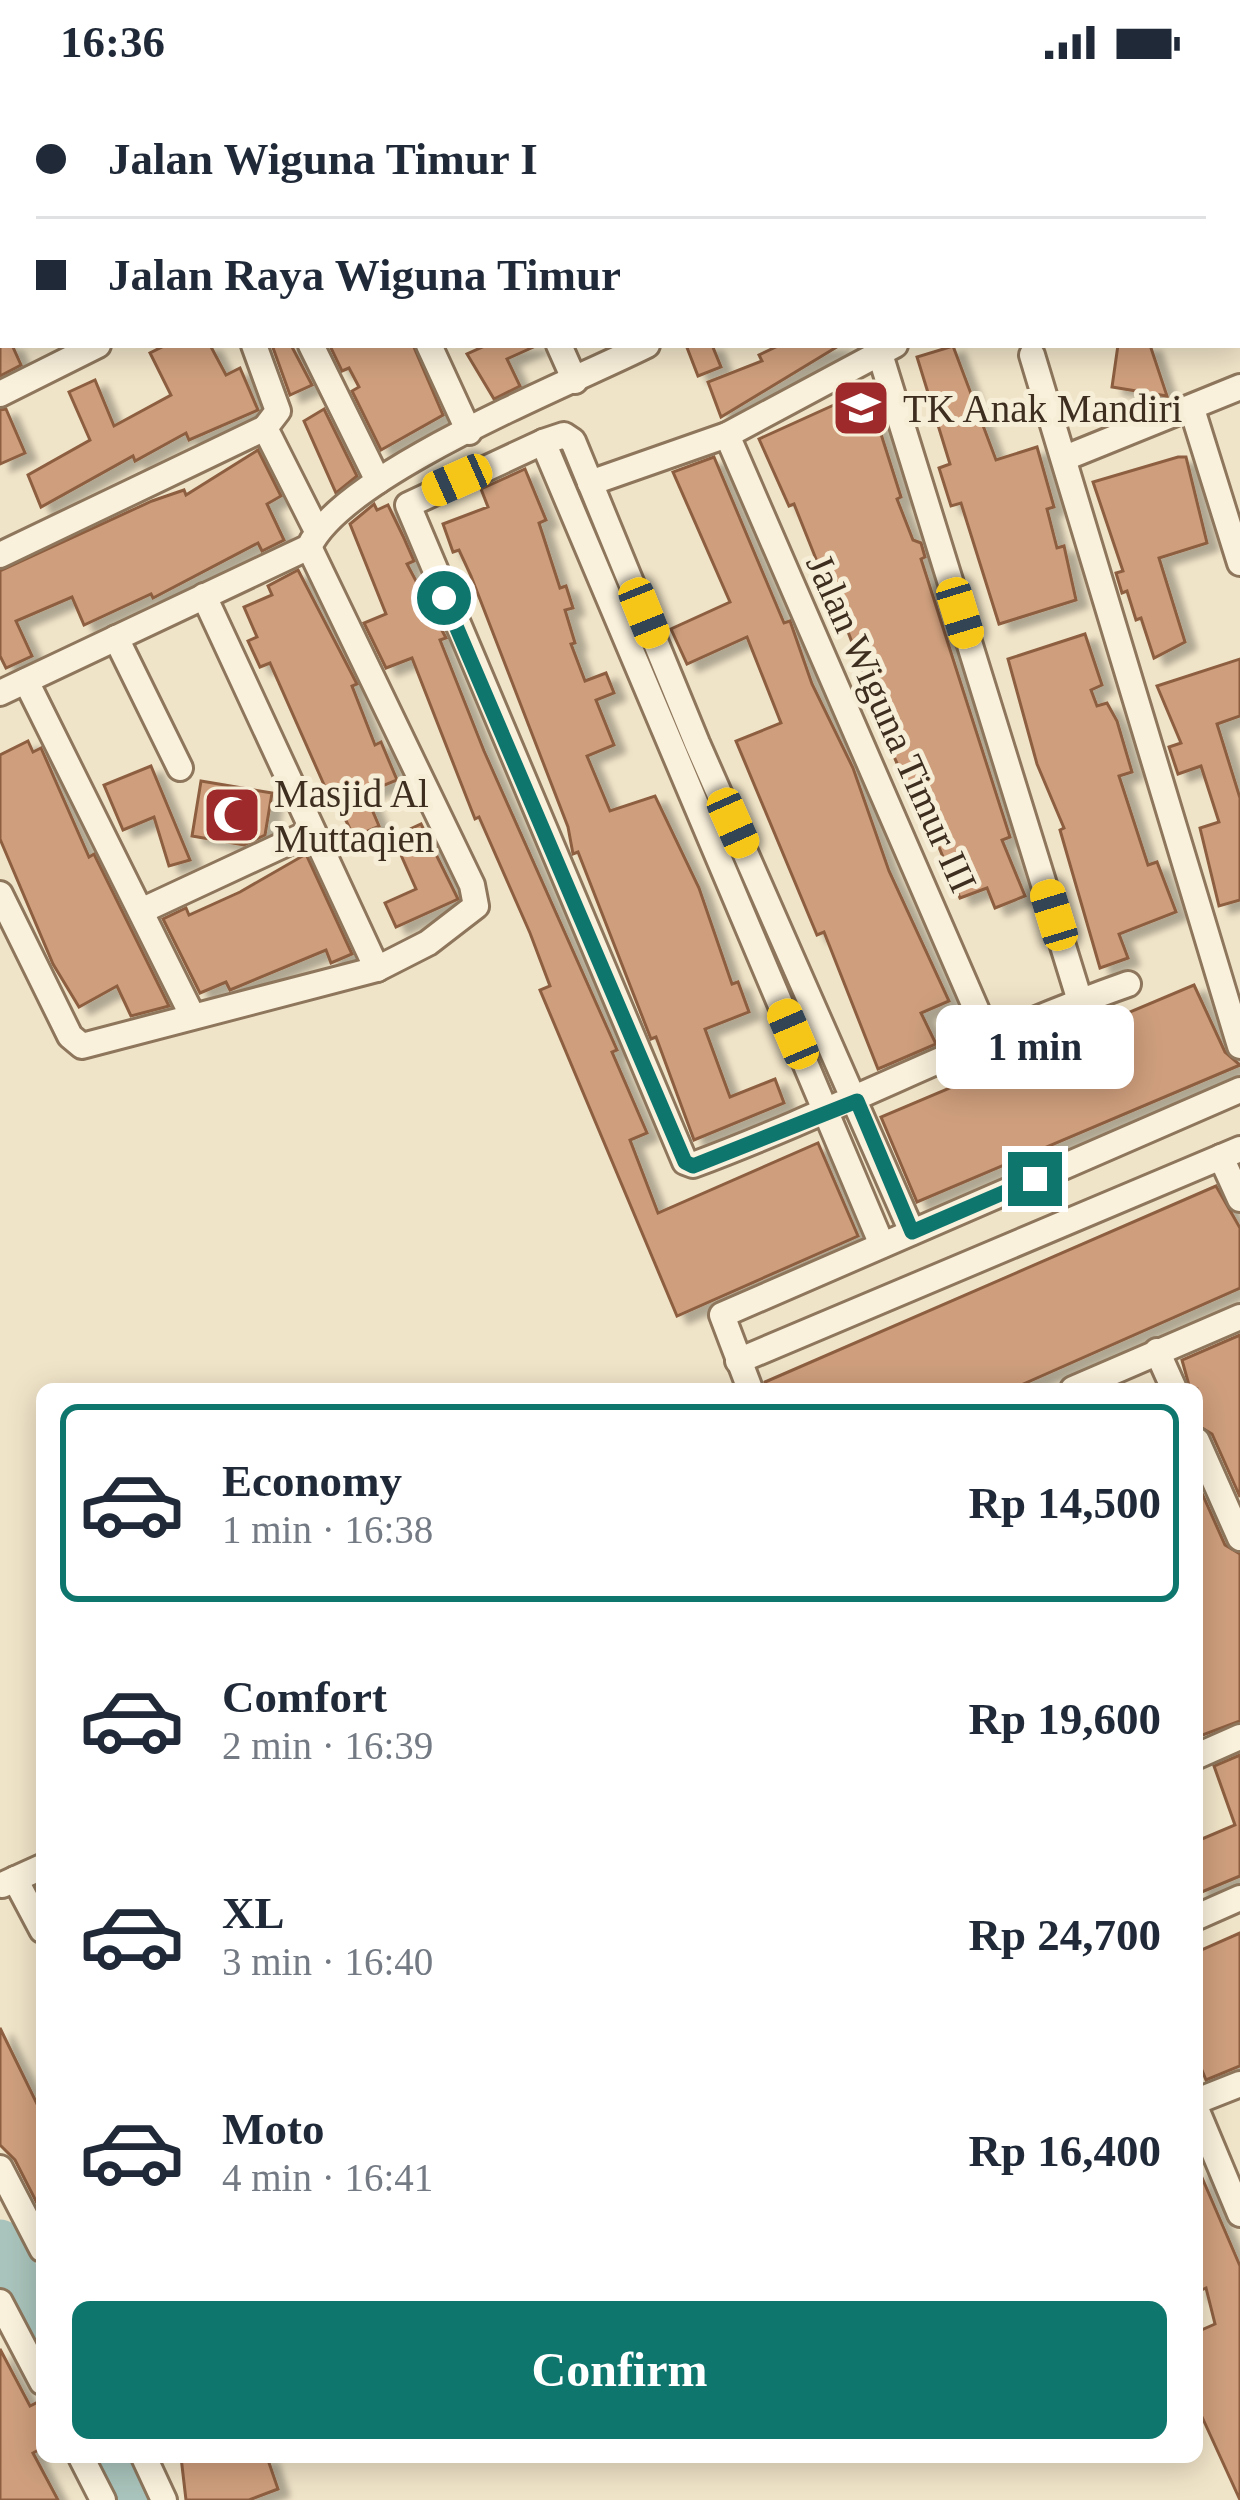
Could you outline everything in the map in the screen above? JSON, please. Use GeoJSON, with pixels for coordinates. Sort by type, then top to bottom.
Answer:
{"type":"FeatureCollection","features":[{"type":"Feature","properties":{"kind":"street"},"geometry":{"type":"LineString","coordinates":[[0,394],[92,348]]}},
{"type":"Feature","properties":{"kind":"street"},"geometry":{"type":"LineString","coordinates":[[0,555],[265,428],[278,411],[277,400],[255,348]]}},
{"type":"Feature","properties":{"kind":"street"},"geometry":{"type":"LineString","coordinates":[[312,348],[377,482]]}},
{"type":"Feature","properties":{"kind":"street"},"geometry":{"type":"LineString","coordinates":[[430,348],[469,432]]}},
{"type":"Feature","properties":{"kind":"street"},"geometry":{"type":"LineString","coordinates":[[560,348],[574,381]]}},
{"type":"Feature","properties":{"kind":"street"},"geometry":{"type":"LineString","coordinates":[[0,693],[313,539],[377,482],[641,348]]}},
{"type":"Feature","properties":{"kind":"street"},"geometry":{"type":"LineString","coordinates":[[590,483],[727,435],[888,350],[1080,1001]]}},
{"type":"Feature","properties":{"kind":"street"},"geometry":{"type":"LineString","coordinates":[[1033,355],[1240,1046]]}},
{"type":"Feature","properties":{"kind":"street"},"geometry":{"type":"LineString","coordinates":[[1065,458],[1240,387]]}},
{"type":"Feature","properties":{"kind":"street"},"geometry":{"type":"LineString","coordinates":[[1192,409],[1240,563]]}},
{"type":"Feature","properties":{"kind":"street"},"geometry":{"type":"LineString","coordinates":[[0,894],[70,1036],[82,1046],[377,970],[428,943],[476,906],[472,885],[265,428]]}},
{"type":"Feature","properties":{"kind":"street","name":"Jalan Wiguna Timur III"},"geometry":{"type":"LineString","coordinates":[[727,435],[990,1041]]}},
{"type":"Feature","properties":{"kind":"street"},"geometry":{"type":"LineString","coordinates":[[882,1244],[827,1115],[572,441],[553,438],[414,500],[408,512],[685,1162],[693,1166],[827,1115],[1128,984]]}},
{"type":"Feature","properties":{"kind":"street"},"geometry":{"type":"LineString","coordinates":[[553,438],[686,747],[857,1101],[912,1232]]}},
{"type":"Feature","properties":{"kind":"street"},"geometry":{"type":"LineString","coordinates":[[204,596],[377,970]]}},
{"type":"Feature","properties":{"kind":"street"},"geometry":{"type":"LineString","coordinates":[[116,638],[181,768]]}},
{"type":"Feature","properties":{"kind":"street"},"geometry":{"type":"LineString","coordinates":[[26,681],[192,1016]]}},
{"type":"Feature","properties":{"kind":"street"},"geometry":{"type":"LineString","coordinates":[[141,911],[311,832]]}},
{"type":"Feature","properties":{"kind":"street"},"geometry":{"type":"LineString","coordinates":[[747,1383],[720,1317],[1240,1090]]}},
{"type":"Feature","properties":{"kind":"street"},"geometry":{"type":"LineString","coordinates":[[738,1361],[1230,1153],[1240,1199]]}},
{"type":"Feature","properties":{"kind":"street"},"geometry":{"type":"LineString","coordinates":[[1086,1383],[1240,1317]]}},
{"type":"Feature","properties":{"kind":"street"},"geometry":{"type":"LineString","coordinates":[[1157,1352],[1171,1383]]}},
{"type":"Feature","properties":{"kind":"street"},"geometry":{"type":"LineString","coordinates":[[1203,1455],[1240,1538]]}},
{"type":"Feature","properties":{"kind":"street"},"geometry":{"type":"LineString","coordinates":[[1203,1753],[1240,1738]]}},
{"type":"Feature","properties":{"kind":"street"},"geometry":{"type":"LineString","coordinates":[[36,1870],[8,1883],[36,1922]]}},
{"type":"Feature","properties":{"kind":"street"},"geometry":{"type":"LineString","coordinates":[[1203,1914],[1240,1898]]}},
{"type":"Feature","properties":{"kind":"street"},"geometry":{"type":"LineString","coordinates":[[1203,2099],[1240,2084]]}},
{"type":"Feature","properties":{"kind":"street"},"geometry":{"type":"LineString","coordinates":[[1203,2125],[1240,2214]]}},
{"type":"Feature","properties":{"kind":"street"},"geometry":{"type":"LineString","coordinates":[[2,2174],[36,2235]]}},
{"type":"Feature","properties":{"kind":"street"},"geometry":{"type":"LineString","coordinates":[[0,2302],[36,2371]]}},
{"type":"Feature","properties":{"kind":"street"},"geometry":{"type":"LineString","coordinates":[[84,2463],[103,2500]]}},
{"type":"Feature","properties":{"kind":"street"},"geometry":{"type":"LineString","coordinates":[[147,2463],[164,2500]]}},
{"type":"Feature","properties":{"kind":"building"},"geometry":{"type":"Polygon","coordinates":[[[0,348],[13,348],[21,365],[0,376],[0,348]]]}},
{"type":"Feature","properties":{"kind":"building"},"geometry":{"type":"Polygon","coordinates":[[[160,348],[212,348],[226,375],[240,368],[258,410],[189,440],[186,433],[135,461],[133,456],[41,507],[28,475],[90,440],[69,392],[95,380],[114,426],[171,395],[150,353],[160,348]]]}},
{"type":"Feature","properties":{"kind":"building"},"geometry":{"type":"Polygon","coordinates":[[[273,348],[293,348],[312,385],[290,395],[273,348]]]}},
{"type":"Feature","properties":{"kind":"building"},"geometry":{"type":"Polygon","coordinates":[[[331,348],[414,348],[443,415],[381,450],[352,391],[359,387],[349,368],[342,371],[331,348]]]}},
{"type":"Feature","properties":{"kind":"building"},"geometry":{"type":"Polygon","coordinates":[[[480,348],[531,348],[507,359],[520,386],[494,399],[467,354],[480,348]]]}},
{"type":"Feature","properties":{"kind":"building"},"geometry":{"type":"Polygon","coordinates":[[[687,348],[713,348],[721,367],[698,376],[687,348]]]}},
{"type":"Feature","properties":{"kind":"building"},"geometry":{"type":"Polygon","coordinates":[[[774,348],[835,348],[721,417],[708,382],[762,361],[759,355],[774,348]]]}},
{"type":"Feature","properties":{"kind":"building"},"geometry":{"type":"Polygon","coordinates":[[[954,348],[996,460],[1037,447],[1054,507],[1047,509],[1057,548],[1064,546],[1076,600],[999,624],[961,503],[951,506],[939,468],[950,464],[917,357],[954,348]]]}},
{"type":"Feature","properties":{"kind":"building"},"geometry":{"type":"Polygon","coordinates":[[[1118,348],[1151,348],[1167,396],[1112,387],[1118,348]]]}},
{"type":"Feature","properties":{"kind":"building"},"geometry":{"type":"Polygon","coordinates":[[[867,390],[901,497],[897,499],[913,540],[921,543],[925,557],[921,559],[1010,837],[1002,840],[1025,896],[995,908],[987,888],[960,898],[869,699],[873,697],[835,598],[794,504],[789,506],[759,439],[867,390]]]}},
{"type":"Feature","properties":{"kind":"building"},"geometry":{"type":"Polygon","coordinates":[[[6,409],[25,453],[0,464],[0,410],[6,409]]]}},
{"type":"Feature","properties":{"kind":"building"},"geometry":{"type":"Polygon","coordinates":[[[324,409],[357,476],[336,493],[304,421],[324,409]]]}},
{"type":"Feature","properties":{"kind":"building"},"geometry":{"type":"Polygon","coordinates":[[[258,450],[281,496],[267,504],[284,540],[262,551],[258,543],[153,598],[151,594],[84,625],[72,597],[16,621],[32,656],[6,668],[0,656],[0,571],[152,501],[184,490],[186,495],[258,450]]]}},
{"type":"Feature","properties":{"kind":"building"},"geometry":{"type":"Polygon","coordinates":[[[714,457],[784,623],[790,621],[812,684],[853,768],[889,871],[949,1001],[921,1013],[936,1044],[878,1069],[824,932],[817,935],[736,741],[781,723],[747,637],[687,664],[671,629],[730,602],[673,472],[714,457]]]}},
{"type":"Feature","properties":{"kind":"building"},"geometry":{"type":"Polygon","coordinates":[[[1186,457],[1207,543],[1159,558],[1185,642],[1154,658],[1141,618],[1136,620],[1127,591],[1122,593],[1116,573],[1123,571],[1093,482],[1186,457]]]}},
{"type":"Feature","properties":{"kind":"building"},"geometry":{"type":"Polygon","coordinates":[[[525,469],[546,520],[539,523],[560,588],[566,586],[573,608],[565,610],[585,681],[606,673],[614,693],[596,700],[614,745],[587,756],[610,811],[655,796],[699,888],[732,984],[738,982],[749,1012],[705,1029],[730,1097],[775,1079],[784,1103],[694,1140],[578,852],[573,854],[568,827],[471,576],[459,550],[453,552],[443,524],[488,507],[481,489],[525,469]]]}},
{"type":"Feature","properties":{"kind":"building"},"geometry":{"type":"Polygon","coordinates":[[[374,504],[377,510],[388,505],[403,536],[414,561],[407,564],[446,638],[440,640],[484,751],[617,1050],[612,1052],[647,1133],[630,1140],[658,1213],[818,1143],[858,1236],[677,1316],[540,990],[550,986],[530,933],[479,817],[475,819],[412,658],[386,668],[364,623],[386,614],[350,524],[374,504]]]}},
{"type":"Feature","properties":{"kind":"building"},"geometry":{"type":"Polygon","coordinates":[[[298,570],[357,684],[352,686],[375,745],[381,742],[397,780],[365,793],[379,826],[354,837],[333,794],[329,796],[270,663],[260,667],[248,641],[257,637],[244,607],[272,595],[268,586],[298,570]]]}},
{"type":"Feature","properties":{"kind":"building"},"geometry":{"type":"Polygon","coordinates":[[[1085,634],[1102,685],[1091,690],[1097,706],[1107,703],[1117,721],[1132,772],[1119,776],[1148,865],[1157,862],[1176,912],[1119,934],[1128,958],[1100,968],[1060,830],[1064,828],[1037,764],[1008,659],[1085,634]]]}},
{"type":"Feature","properties":{"kind":"building"},"geometry":{"type":"Polygon","coordinates":[[[1240,659],[1240,716],[1217,724],[1240,798],[1240,900],[1219,906],[1200,828],[1219,822],[1201,766],[1178,774],[1169,747],[1181,743],[1157,686],[1240,659]]]}},
{"type":"Feature","properties":{"kind":"building"},"geometry":{"type":"Polygon","coordinates":[[[28,741],[33,752],[41,748],[89,857],[94,854],[169,1006],[131,1016],[117,986],[79,1007],[53,964],[0,839],[0,755],[28,741]]]}},
{"type":"Feature","properties":{"kind":"building"},"geometry":{"type":"Polygon","coordinates":[[[151,766],[190,860],[169,866],[154,817],[123,830],[104,785],[151,766]]]}},
{"type":"Feature","properties":{"kind":"building","name":"Masjid Al Muttaqien"},"geometry":{"type":"Polygon","coordinates":[[[201,781],[272,793],[265,835],[244,845],[192,836],[201,781]]]}},
{"type":"Feature","properties":{"kind":"building"},"geometry":{"type":"Polygon","coordinates":[[[421,824],[458,899],[396,927],[385,903],[416,889],[393,837],[421,824]]]}},
{"type":"Feature","properties":{"kind":"building"},"geometry":{"type":"Polygon","coordinates":[[[306,854],[352,954],[331,963],[326,950],[230,990],[226,982],[200,993],[163,919],[186,908],[189,915],[240,892],[306,854]]]}},
{"type":"Feature","properties":{"kind":"building"},"geometry":{"type":"Polygon","coordinates":[[[1194,985],[1225,1052],[1240,1065],[917,1202],[881,1117],[1194,985]]]}},
{"type":"Feature","properties":{"kind":"building"},"geometry":{"type":"Polygon","coordinates":[[[1216,1186],[1240,1228],[1240,1288],[1026,1383],[765,1382],[1216,1186]]]}},
{"type":"Feature","properties":{"kind":"building"},"geometry":{"type":"Polygon","coordinates":[[[1240,1335],[1240,1497],[1212,1434],[1203,1429],[1203,1383],[1188,1383],[1182,1360],[1240,1335]]]}},
{"type":"Feature","properties":{"kind":"building"},"geometry":{"type":"Polygon","coordinates":[[[1203,1496],[1225,1545],[1240,1554],[1240,1721],[1203,1735],[1203,1496]]]}},
{"type":"Feature","properties":{"kind":"building"},"geometry":{"type":"Polygon","coordinates":[[[1240,1755],[1240,1876],[1203,1891],[1203,1838],[1235,1825],[1214,1766],[1240,1755]]]}},
{"type":"Feature","properties":{"kind":"building"},"geometry":{"type":"Polygon","coordinates":[[[1240,1933],[1240,2066],[1206,2080],[1203,2073],[1203,1949],[1240,1933]]]}},
{"type":"Feature","properties":{"kind":"building"},"geometry":{"type":"Polygon","coordinates":[[[0,2028],[36,2102],[36,2201],[15,2160],[0,2145],[0,2028]]]}},
{"type":"Feature","properties":{"kind":"building"},"geometry":{"type":"Polygon","coordinates":[[[1203,2180],[1240,2266],[1240,2500],[1203,2419],[1203,2329],[1215,2324],[1206,2288],[1203,2180]]]}},
{"type":"Feature","properties":{"kind":"building"},"geometry":{"type":"Polygon","coordinates":[[[0,2349],[30,2406],[36,2403],[33,2453],[58,2500],[0,2500],[0,2349]]]}},
{"type":"Feature","properties":{"kind":"building"},"geometry":{"type":"Polygon","coordinates":[[[182,2463],[269,2463],[278,2489],[249,2500],[186,2500],[182,2463]]]}},
{"type":"Feature","properties":{"kind":"waterway"},"geometry":{"type":"LineString","coordinates":[[0,2242],[36,2315]]}},
{"type":"Feature","properties":{"kind":"waterway"},"geometry":{"type":"LineString","coordinates":[[110,2463],[130,2500]]}},
{"type":"Feature","properties":{"kind":"place","name":"TK Anak Mandiri"},"geometry":{"type":"Point","coordinates":[861,408]}},
{"type":"Feature","properties":{"kind":"place","name":"Masjid Al Muttaqien"},"geometry":{"type":"Point","coordinates":[232,815]}},
{"type":"Feature","properties":{"kind":"route"},"geometry":{"type":"LineString","coordinates":[[444,598],[685,1162],[693,1166],[857,1101],[912,1232],[1035,1179]]}}]}
